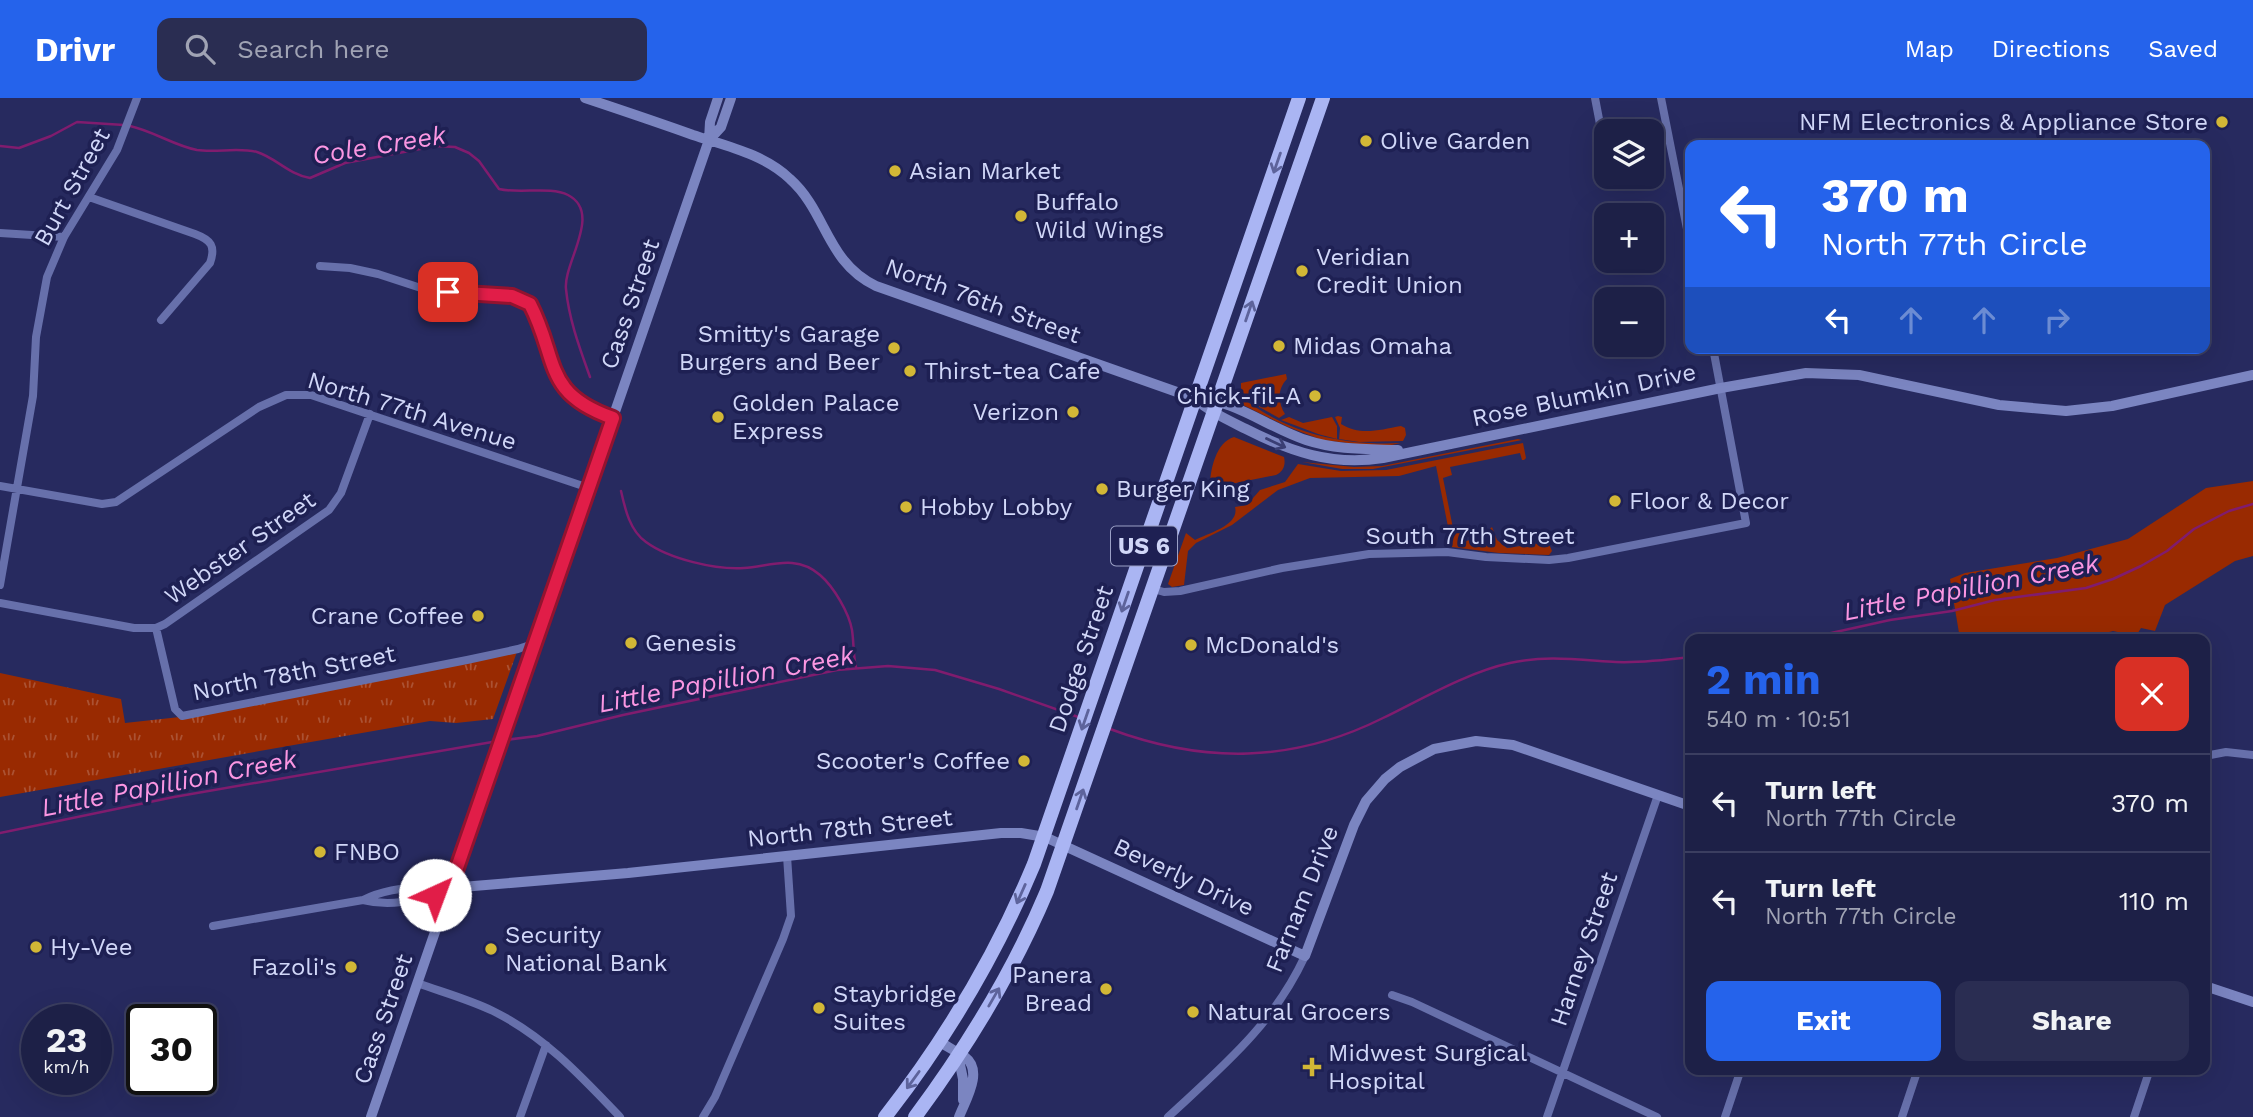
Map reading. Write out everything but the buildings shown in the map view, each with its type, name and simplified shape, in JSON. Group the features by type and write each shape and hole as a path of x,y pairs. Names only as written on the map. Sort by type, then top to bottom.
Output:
{"highway":[{"name":"Dodge Street","path":"940,1042 994,950 1045,837 1194,398 1300,98"},
{"name":"Dodge Street","path":"958,1055 1017,957 1064,846 1323,98"},
{"name":"US 6","path":"885,1117 940,1042"},
{"name":"US 6","path":"915,1117 958,1055"}],"main road":[{"name":"North 76th Street","path":"585,98 757,157 788,176 806,197 840,258 852,271 871,284 1217,407"},
{"name":"Cass Street","path":"371,1117 709,140 710,122 719,98"},
{"name":"Cass Street","path":"709,140 721,127 731,98"},
{"name":"Rose Blumkin Drive","path":"1217,407 1314,442 1356,449 1418,450 1806,373 1844,373 1886,379 1999,405 2066,411 2112,406 2253,375"},
{"name":"Farnam Drive","path":"1305,956 1354,825 1372,793 1400,767 1434,749 1465,742 1495,742 1528,750 1685,804"},
{"name":"North 78th Street","path":"450,888 554,881 1000,833 1045,837"},
{"name":"Beverly Drive","path":"1045,837 1305,956"},
{"path":"2210,988 2253,1002"},
{"path":"940,1042 958,1055 963,1085 961,1113"}],"street":[{"name":"Burt Street","path":"0,585 33,396 39,314 47,277 64,237 122,139 137,98"},
{"path":"1595,98 1599,119"},
{"path":"1661,98 1685,219"},
{"path":"89,197 195,234 210,243 214,253 210,263 161,320"},
{"path":"0,233 64,237"},
{"path":"320,266 369,272 427,290 523,299 530,304 551,363 567,392 585,406 613,418"},
{"path":"1714,354 1721,388"},
{"name":"South 77th Street","path":"1153,589 1164,592 1180,591 1282,568 1379,553 1447,552 1486,557 1549,560 1568,558 1746,523 1721,388"},
{"name":"North 77th Avenue","path":"0,486 102,504 117,502 259,407 286,395 311,395 589,488"},
{"name":"Webster Street","path":"156,628 174,619 329,510 341,493 370,414"},
{"path":"0,603 134,628 156,628"},
{"name":"North 78th Street","path":"156,628 175,709 181,716 467,660 536,643"},
{"path":"2210,755 2252,752"},
{"name":"Harney Street","path":"1547,1117 1658,795"},
{"path":"703,1117 713,1103 791,916 787,856"},
{"path":"213,926 363,900 385,892 430,887 450,888"},
{"name":"Farnam Drive","path":"1168,1117 1264,1024 1286,995 1305,956"},
{"path":"417,983 492,1011 546,1045 572,1067 620,1117"},
{"path":"1392,995 1657,1117"},
{"path":"520,1117 546,1045"},
{"path":"1725,1117 1739,1075"},
{"path":"1902,1117 1916,1075"},
{"path":"2134,1117 2148,1075"}],"green space":[{"path":"1286,374 1287,379 1281,387 1280,396 1285,414 1279,418 1252,403 1241,390 1241,383"},
{"path":"1245,400 1281,421 1319,435 1359,442 1401,443 1382,447 1322,440 1241,404"},
{"path":"1289,417 1303,423 1332,417 1337,426 1337,439 1281,420"},
{"path":"1335,417 1342,417 1341,424 1355,430 1370,431 1401,426 1405,428 1406,435 1403,441 1359,442 1339,439 1340,428"},
{"path":"1234,437 1284,457 1282,470 1276,475 1210,486 1218,450"},
{"path":"1522,440 1373,469 1342,469 1302,462 1354,467 1382,466"},
{"path":"1523,443 1526,458 1524,460 1520,453 1450,467 1452,475 1443,478 1454,533 1464,533 1466,541 1491,535 1492,527 1497,540 1507,548 1548,542 1552,551 1549,555 1499,553 1452,547 1436,466 1399,476 1310,478 1278,490 1232,525 1196,543 1188,551 1184,585 1172,587 1168,584 1186,533 1195,540 1222,528 1233,519 1235,507 1247,505 1260,490 1285,482 1298,464 1341,471 1386,470"},
{"path":"2253,481 2253,556 2235,561 2165,605 2155,631 2141,628 2137,634 2113,631 2102,634 1959,634 1950,579 1965,573 2057,558 2128,539 2206,488"},
{"path":"518,649 493,719 456,723 430,721 0,797 0,673 121,699 125,723 189,716"}],"waterway":[{"name":"Cole Creek","path":"0,146 19,148 51,136 77,122 124,125"},
{"name":"Cole Creek","path":"130,126 197,150 257,152 295,173 310,178 345,163 436,146 455,147 479,161 499,189 553,191 568,195 578,203 582,226 567,278 567,301 590,377"},
{"name":"Cole Creek","path":"621,491 626,512 636,532 646,542 667,554 693,562 733,568 793,563 820,575 835,593 848,616 856,667"},
{"name":"Little Papillion Creek","path":"1827,634 1890,620 1952,611 1995,600 2086,588 2141,566 2167,551 2194,529 2229,511 2253,504"},
{"name":"Little Papillion Creek","path":"1110,729 1145,740 1214,753 1248,754 1282,750 1316,744 1349,733 1462,679 1510,663 1549,659 1635,662 1685,658"},
{"name":"Little Papillion Creek","path":"505,740 537,736 837,670 888,666 935,670 1081,718"},
{"name":"Little Papillion Creek","path":"0,833 174,797 498,741"}],"place":[{"name":"NFM Electronics & Appliance Store","path":"2222,122"},
{"name":"Olive Garden","path":"1366,141"},
{"name":"Asian Market","path":"895,171"},
{"name":"Buffalo Wild Wings","path":"1021,216"},
{"name":"Veridian Credit Union","path":"1302,271"},
{"name":"Midas Omaha","path":"1279,346"},
{"name":"Smitty's Garage Burgers and Beer","path":"894,348"},
{"name":"Thirst-tea Cafe","path":"910,371"},
{"name":"Chick-fil-A","path":"1315,396"},
{"name":"Verizon","path":"1073,412"},
{"name":"Golden Palace Express","path":"718,417"},
{"name":"Burger King","path":"1102,489"},
{"name":"Floor & Decor","path":"1615,501"},
{"name":"Hobby Lobby","path":"906,507"},
{"name":"Crane Coffee","path":"478,616"},
{"name":"Genesis","path":"631,643"},
{"name":"McDonald's","path":"1191,645"},
{"name":"Scooter's Coffee","path":"1024,761"},
{"name":"FNBO","path":"320,852"},
{"name":"Hy-Vee","path":"36,947"},
{"name":"Security National Bank","path":"491,949"},
{"name":"Fazoli's","path":"351,967"},
{"name":"Panera Bread","path":"1106,989"},
{"name":"Staybridge Suites","path":"819,1008"},
{"name":"Natural Grocers","path":"1193,1012"},
{"name":"Midwest Surgical Hospital","path":"1312,1067"}],"route":[{"path":"435,895 450,888 613,418 593,411 567,392 551,363 530,304 512,296 448,292"}]}
